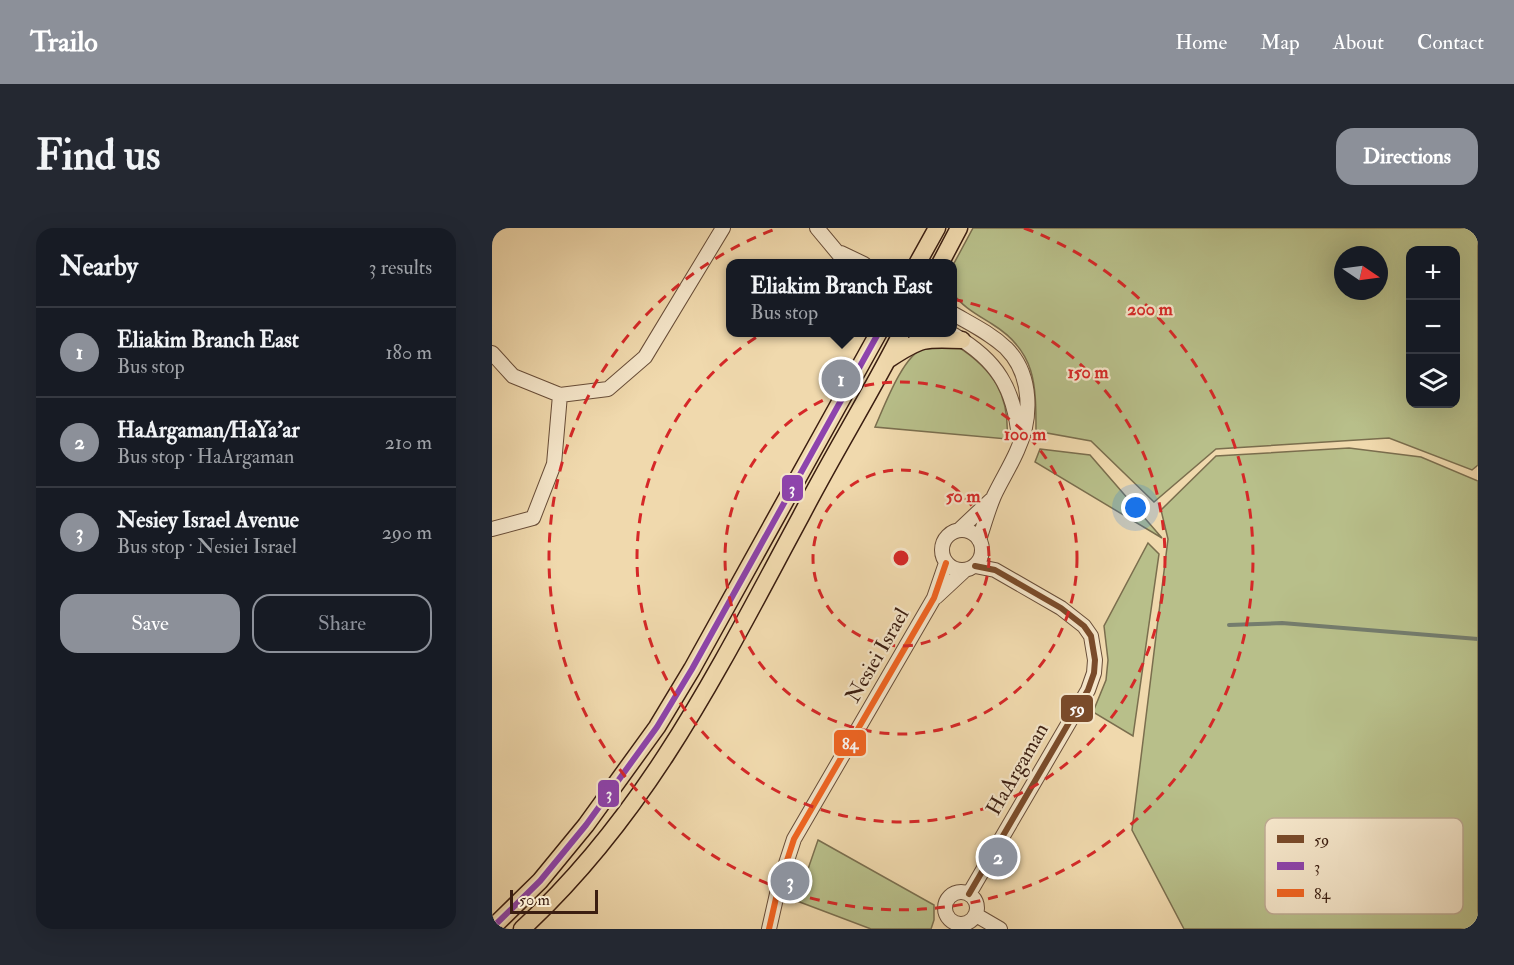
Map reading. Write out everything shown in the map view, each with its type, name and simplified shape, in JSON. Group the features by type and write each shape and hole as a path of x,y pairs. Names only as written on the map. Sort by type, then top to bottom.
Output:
{"main road":[{"path":"921,256 937,228"},
{"path":"943,259 959,228"},
{"path":"492,928 540,881 586,825 657,727 692,669 876,337"},
{"path":"522,929 550,903 604,844 646,787 728,654 842,440 900,337"},
{"path":"888,360 923,340 948,337"}],"street":[{"path":"492,353 513,376 560,395 608,389 645,357 723,228"},
{"path":"817,228 844,259"},
{"path":"839,252 854,259"},
{"path":"957,317 988,333 1007,350 1016,361 1027,388 1026,420 1020,443 993,499 979,561 970,568 951,568 943,557 943,543 952,533 970,532 981,545"},
{"path":"957,337 990,361 1001,376 1014,407 1020,443"},
{"path":"492,529 533,518 554,464 560,395"},
{"path":"959,531 993,499"},
{"name":"HaArgaman","path":"981,545 995,570"},
{"name":"Nesiei Israel","path":"769,929 779,885 794,839 934,598 946,563"},
{"name":"HaArgaman","path":"969,894 1088,690 1094,673 1095,660 1090,636 1076,618 995,570 970,568"},
{"name":"Nesiei Israel","path":"934,598 970,568"},
{"path":"959,892 969,894 975,901 976,915 969,922 953,926 946,911 947,901 959,892"},
{"path":"976,915 1000,929"}],"green space":[{"path":"973,228 1478,228 1478,465 1472,470 1389,438 1216,449 1154,502 1091,441 1036,431 1034,384 1025,357 1007,334 970,310 957,298 956,259"},
{"path":"932,346 957,346 980,364 997,385 1006,409 1007,439 875,427 895,383 916,353"},
{"path":"1349,448 1421,457 1478,481 1478,929 1184,929 1132,830 1168,539 1161,510 1216,456"},
{"path":"1040,449 1090,455 1162,538 1035,462"},
{"path":"1148,543 1159,554 1133,736 1093,712 1106,680 1108,660 1104,626"},
{"path":"818,840 934,905 934,920 931,929 871,929 797,901"}],"waterway":[{"path":"1229,625 1282,623 1478,639"}],"transit line":[{"name":"3","path":"492,928 540,881 586,825 657,727 692,669 876,337"},
{"name":"84","path":"769,929 779,885 794,839 934,598 946,563"},
{"name":"59","path":"969,894 1088,690 1094,673 1095,660 1091,636 1084,626 1061,608 995,570 975,566"}],"place":[{"name":"Eliakim Branch East","path":"841,379"},
{"name":"HaArgaman/HaYa'ar","path":"998,857"},
{"name":"Nesiey Israel Avenue","path":"790,881"}]}
